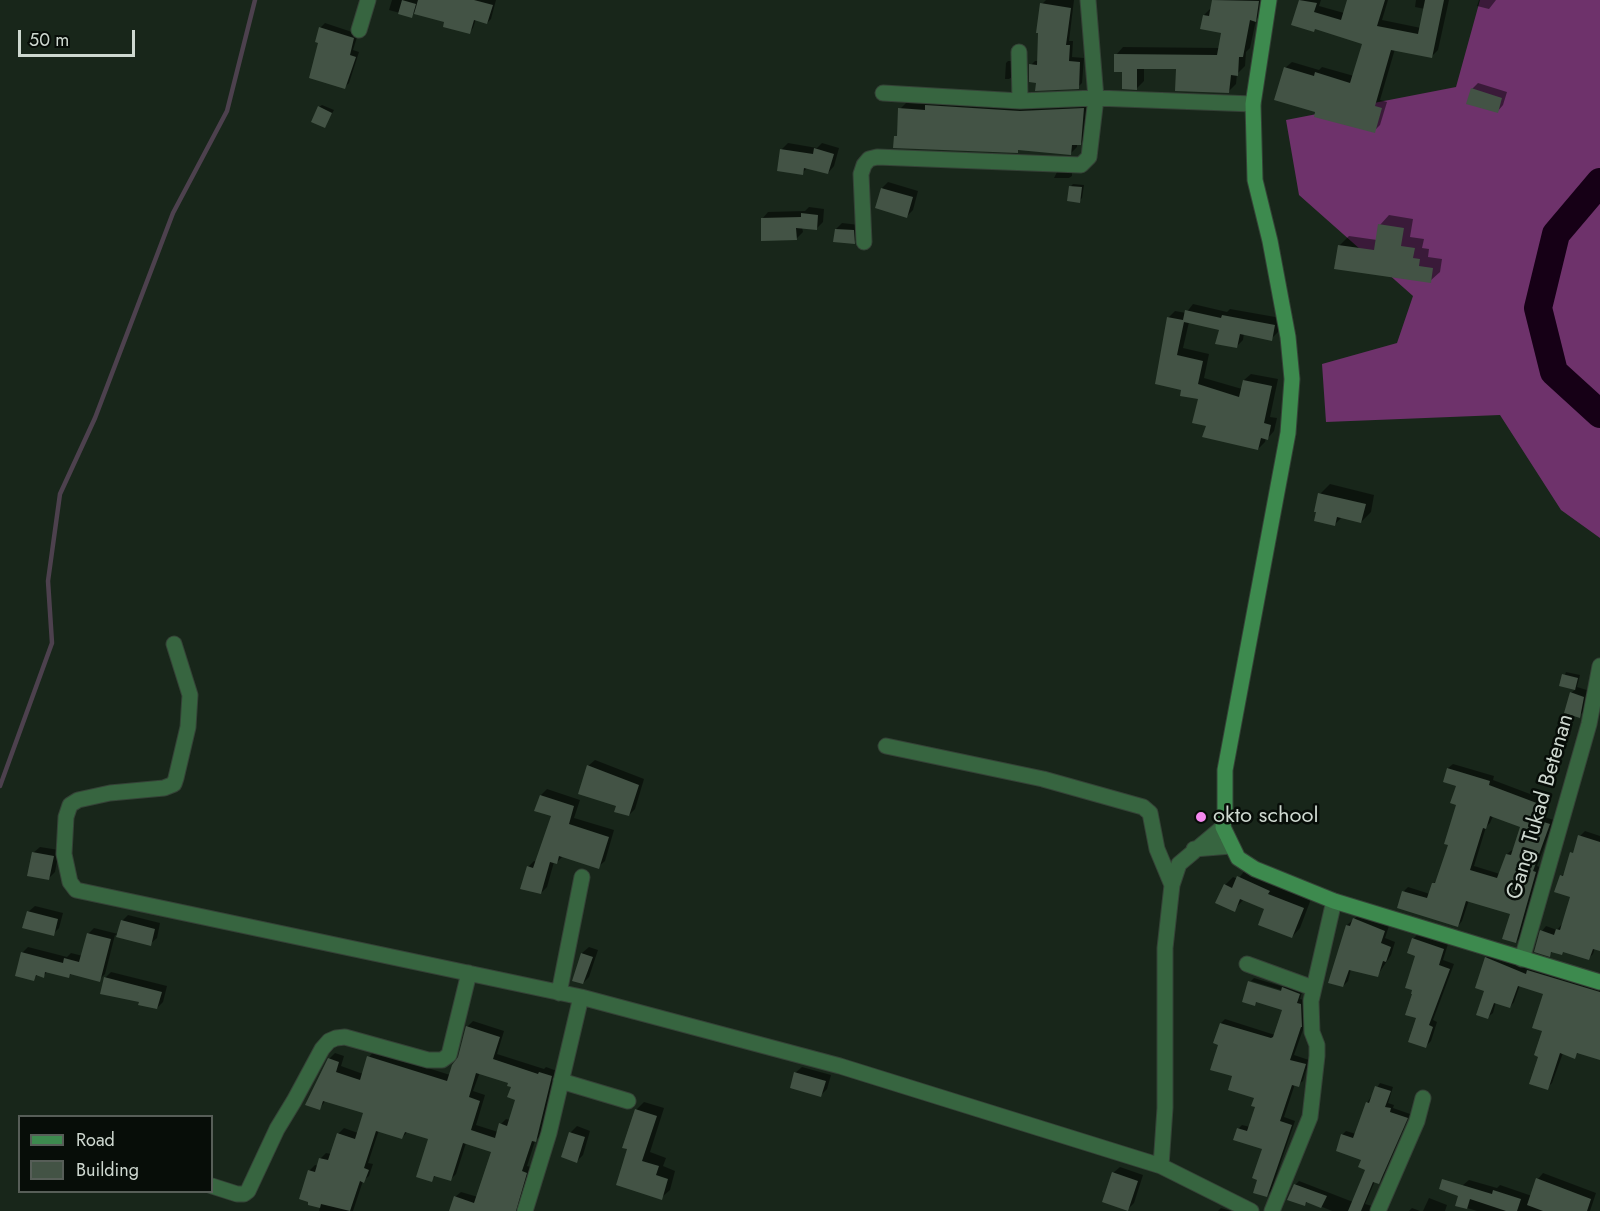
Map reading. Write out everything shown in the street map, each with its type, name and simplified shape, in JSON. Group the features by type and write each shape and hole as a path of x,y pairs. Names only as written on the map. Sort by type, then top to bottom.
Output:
{"main road":[{"path":"1269,0 1253,105 1255,180 1270,241 1288,337 1292,379 1288,433 1225,770 1223,827 1238,858 1255,869 1334,901 1600,982"}],"street":[{"path":"359,30 368,0"},
{"path":"864,243 861,174 869,159 877,157 1081,165 1089,157 1096,98 1088,0"},
{"path":"1019,52 1020,101"},
{"path":"883,93 1020,101 1096,98 1253,105"},
{"path":"174,644 190,695 188,727 174,784 164,788 110,793 78,800 70,805 66,818 64,854 70,882 76,890 581,997 840,1066 1161,1166 1246,1210"},
{"name":"Gang Tukad Betenan","path":"1522,959 1589,724 1600,666"},
{"path":"886,746 1043,779 1143,807 1150,813 1156,849 1172,885"},
{"path":"1161,1166 1165,1108 1165,948 1172,885 1179,864 1194,849 1223,827"},
{"path":"1194,849 1231,846"},
{"path":"559,993 582,877"},
{"path":"1272,1211 1310,1117 1317,1056 1317,1045 1312,1032 1311,1001 1334,901"},
{"path":"1248,964 1313,988"},
{"path":"213,1186 237,1194 244,1194 248,1191 277,1129 328,1041 345,1037 428,1060 442,1060 449,1055 469,973"},
{"path":"525,1211 549,1133 581,997"},
{"path":"561,1081 627,1101"},
{"path":"1378,1211 1413,1131 1423,1098"}],"shaded area":[{"path":"1480,0 1600,0 1600,538 1561,510 1500,415 1326,422 1322,364 1397,343 1413,296 1299,195 1286,120 1456,87"}],"building":[{"path":"402,0 416,4 412,18 398,14"},
{"path":"418,0 474,0 493,5 487,24 474,20 470,34 443,27 444,22 414,14"},
{"path":"1212,0 1259,1 1256,22 1250,20 1243,57 1239,57 1238,76 1231,75 1229,93 1175,91 1176,69 1137,69 1137,90 1122,89 1122,72 1114,72 1114,54 1217,55 1221,33 1200,29 1203,15 1209,16"},
{"path":"1299,0 1317,3 1314,12 1341,20 1347,0 1385,0 1377,26 1418,34 1425,0 1444,0 1432,58 1391,50 1375,106 1382,108 1375,133 1314,117 1315,112 1274,100 1284,67 1314,76 1315,72 1350,83 1362,44 1315,29 1314,32 1291,25"},
{"path":"1040,3 1071,8 1066,45 1070,45 1069,61 1080,62 1079,89 1035,91 1036,83 1029,82 1029,64 1037,65 1038,33 1036,33"},
{"path":"319,27 354,38 350,55 356,57 345,89 309,78 318,43 315,42"},
{"path":"1471,88 1502,98 1498,113 1466,104"},
{"path":"925,105 1020,111 1084,108 1081,145 1072,145 1071,155 1018,150 1018,153 893,148 894,136 897,136 898,108 925,110"},
{"path":"318,106 332,113 325,128 311,122"},
{"path":"814,148 834,154 828,174 804,168 803,175 777,171 780,149 813,154"},
{"path":"1069,186 1082,187 1080,203 1067,201"},
{"path":"881,188 913,197 907,218 875,208"},
{"path":"801,213 818,215 817,230 796,228 797,240 761,241 761,218 801,217"},
{"path":"1378,224 1404,228 1401,246 1415,248 1413,258 1420,259 1419,266 1433,268 1431,283 1334,269 1338,245 1374,250"},
{"path":"835,229 854,230 855,244 833,242"},
{"path":"1185,310 1221,318 1222,315 1275,325 1272,341 1240,334 1237,348 1215,344 1219,330 1184,322 1177,355 1203,361 1198,384 1239,397 1243,380 1272,386 1264,423 1271,425 1268,440 1261,438 1258,450 1202,437 1206,426 1192,423 1198,399 1180,396 1181,390 1155,384 1167,317 1183,320"},
{"path":"1318,493 1366,504 1361,523 1337,517 1335,526 1314,521"},
{"path":"1562,674 1578,678 1575,690 1559,686"},
{"path":"1570,692 1584,697 1580,718 1564,713"},
{"path":"587,765 639,785 629,816 614,812 616,806 578,794"},
{"path":"1447,768 1490,781 1489,785 1542,805 1537,820 1550,824 1533,871 1536,872 1516,943 1502,939 1510,914 1466,901 1458,927 1397,908 1402,891 1427,898 1432,883 1435,883 1448,845 1444,844 1456,805 1450,803 1456,786 1443,782","holes":["1490,816 1520,827 1511,855 1506,854 1497,878 1470,870 1483,828 1486,829"]},
{"path":"540,795 574,806 569,824 609,837 599,869 559,856 557,864 550,862 541,894 520,889 527,866 533,868 551,816 534,811"},
{"path":"1578,835 1600,842 1600,951 1593,949 1589,960 1563,952 1562,955 1551,952 1550,957 1534,952 1540,930 1554,935 1556,929 1560,930 1570,897 1554,892 1560,875 1563,876 1570,852 1573,853"},
{"path":"32,852 54,856 49,880 27,876"},
{"path":"1237,876 1270,891 1268,894 1304,908 1292,938 1258,925 1264,909 1240,899 1235,912 1215,903 1224,884 1232,888"},
{"path":"27,911 58,919 54,936 22,928"},
{"path":"1353,918 1385,931 1381,943 1391,947 1378,977 1349,970 1343,987 1328,983 1346,925 1350,926"},
{"path":"121,920 155,929 151,946 116,937"},
{"path":"87,933 111,939 100,982 70,974 69,978 45,972 44,978 36,975 34,981 15,976 21,952 63,963 64,958 79,962"},
{"path":"1412,938 1444,949 1439,965 1450,969 1429,1025 1433,1027 1426,1048 1408,1042 1416,1018 1405,1015 1412,994 1412,990 1405,988 1415,956 1407,953"},
{"path":"581,953 593,957 583,984 572,981"},
{"path":"1485,957 1526,974 1527,970 1600,992 1600,1060 1577,1053 1575,1059 1560,1053 1548,1090 1529,1084 1538,1057 1534,1055 1542,1031 1532,1028 1543,994 1518,986 1510,1008 1494,1003 1488,1019 1476,1015 1484,991 1475,988"},
{"path":"104,977 162,992 157,1009 138,1005 139,1002 100,994"},
{"path":"1248,981 1281,991 1282,987 1300,994 1297,1003 1301,1004 1302,1027 1290,1060 1306,1064 1299,1087 1292,1085 1280,1121 1292,1125 1267,1197 1253,1193 1257,1180 1252,1178 1262,1149 1233,1140 1237,1128 1247,1131 1255,1107 1251,1106 1254,1098 1228,1090 1232,1076 1210,1070 1218,1045 1213,1043 1220,1023 1273,1037 1282,1010 1256,1002 1255,1006 1242,1002"},
{"path":"466,1026 500,1037 493,1059 538,1074 539,1072 552,1076 536,1142 532,1141 522,1171 527,1173 516,1211 449,1211 454,1196 474,1203 491,1152 463,1143 451,1181 434,1176 432,1182 416,1177 428,1139 405,1132 402,1139 376,1131 364,1168 369,1170 364,1183 360,1181 350,1211 321,1204 320,1208 308,1205 308,1202 299,1199 308,1170 315,1172 319,1158 328,1160 337,1133 355,1139 363,1113 323,1101 320,1110 305,1105 328,1058 339,1062 336,1072 360,1080 367,1056 447,1081 452,1065 458,1057","holes":["476,1073 508,1083 507,1086 511,1087 507,1097 515,1100 507,1126 499,1123 495,1138 471,1130 480,1101 469,1097"]},
{"path":"794,1072 826,1081 821,1097 790,1088"},
{"path":"1375,1086 1391,1091 1385,1107 1391,1108 1390,1112 1408,1118 1379,1184 1373,1182 1361,1211 1348,1211 1365,1170 1358,1167 1361,1160 1336,1151 1341,1134 1353,1138 1366,1102 1369,1103"},
{"path":"635,1109 657,1116 642,1161 659,1166 656,1175 668,1179 662,1200 616,1185 627,1149 622,1148"},
{"path":"569,1132 585,1137 577,1163 561,1157"},
{"path":"1112,1172 1138,1181 1128,1211 1102,1202"},
{"path":"1536,1178 1591,1199 1587,1211 1543,1211 1527,1205"},
{"path":"1442,1179 1492,1194 1493,1190 1521,1199 1517,1211 1506,1211 1470,1199 1467,1209 1455,1206 1458,1196 1439,1189"},
{"path":"1294,1184 1327,1196 1321,1208 1306,1202 1305,1206 1287,1200"}],"waterway":[{"path":"0,786 52,643 48,581 60,494 95,418 173,213 227,111 255,0"},
{"path":"1600,182 1556,234 1538,308 1554,372 1600,414"}],"place":[{"name":"okto school","path":"1201,817"}]}
